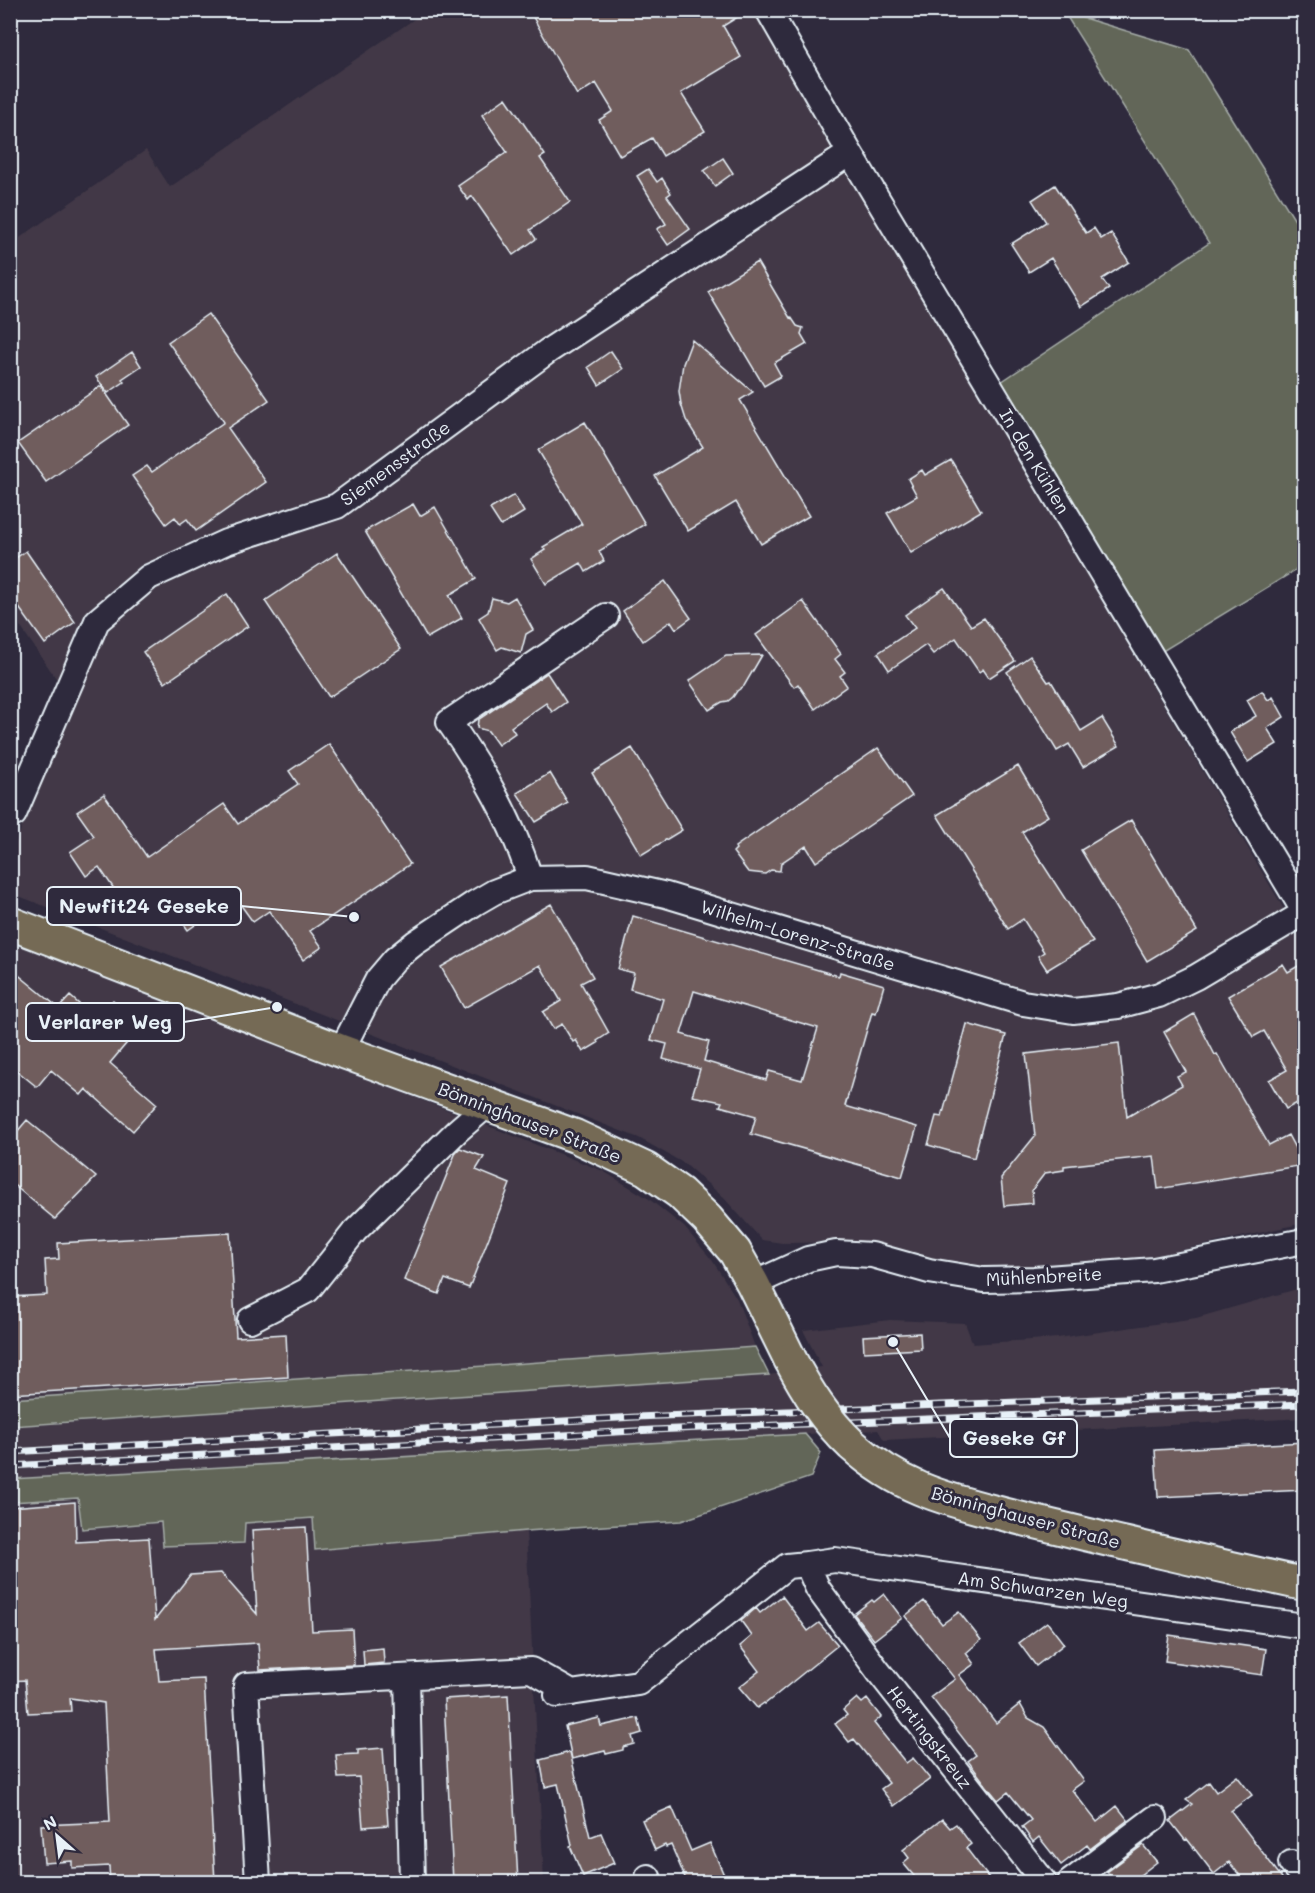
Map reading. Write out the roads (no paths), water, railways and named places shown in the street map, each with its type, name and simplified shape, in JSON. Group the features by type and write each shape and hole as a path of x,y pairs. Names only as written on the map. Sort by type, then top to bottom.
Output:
{"main road":[{"name":"Bönninghauser Straße","path":"10,923 341,1051 575,1136 646,1169 680,1193 707,1219 735,1252 813,1401 833,1426 867,1458 889,1474 915,1488 944,1499 1036,1523 1305,1584"}],"street":[{"name":"In den Kühlen","path":"768,10 850,153 1305,912"},
{"name":"Siemensstraße","path":"12,816 97,621 149,577 226,542 337,506 548,351 850,153"},
{"path":"530,878 524,858 496,798 474,759 449,722 606,616"},
{"name":"Wilhelm-Lorenz-Straße","path":"341,1051 378,979 395,959 475,903 494,892 530,878 587,877 666,895 1023,1003 1073,1011 1118,1006 1159,995 1197,977 1305,912"},
{"path":"250,1320 308,1290 355,1231 457,1131 488,1104"},
{"name":"Mühlenbreite","path":"753,1284 808,1259 836,1253 872,1255 929,1271 984,1280 1014,1280 1154,1269 1305,1241"},
{"name":"Am Schwarzen Weg","path":"547,1697 638,1683 787,1566 836,1560 1305,1626"},
{"name":"Hertingskreuz","path":"807,1564 818,1589 878,1671 1044,1882"},
{"path":"258,1882 246,1685 531,1670 572,1693"},
{"path":"407,1677 412,1882"},
{"path":"1070,1882 1155,1818"}],"railway":[{"path":"10,1452 636,1417 1304,1391"},
{"path":"10,1466 652,1430 1304,1404"}],"place":[{"name":"Newfit24 Geseke","path":"354,917"},
{"name":"Verlarer Weg","path":"277,1007"},
{"name":"Geseke Gf","path":"893,1342"}]}
